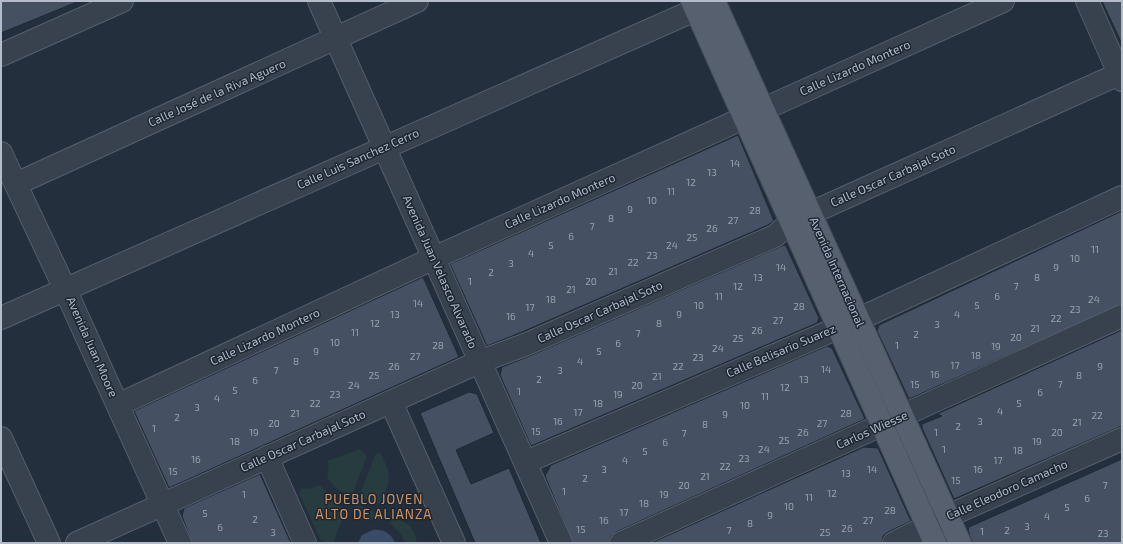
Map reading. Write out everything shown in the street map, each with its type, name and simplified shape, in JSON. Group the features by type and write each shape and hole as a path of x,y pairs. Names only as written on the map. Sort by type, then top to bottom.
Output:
{"main road":[{"name":"Avenida Internacional","path":"706,3 753,113 791,222 932,535"},
{"name":"Avenida Internacional","path":"753,113 810,213 960,543"}],"street":[{"path":"1,55 122,1"},
{"name":"Avenida Juan Velasco Alvarado","path":"319,1 561,543"},
{"name":"Calle José de la Riva Aguero","path":"16,184 417,1"},
{"name":"Calle Lizardo Montero","path":"118,406 434,258 1003,1"},
{"path":"1087,1 1121,77"},
{"name":"Calle Luis Sanchez Cerro","path":"1,318 385,148 706,3"},
{"name":"Calle Oscar Carbajal Soto","path":"77,543 480,362 527,344 775,236 791,222 810,213 1121,77"},
{"name":"Avenida Juan Moore","path":"1,153 65,289 180,543"},
{"name":"Calle Belisario Suarez","path":"526,462 859,319 1122,197"},
{"name":"Carlos Wiesse","path":"621,543 1122,316"},
{"path":"391,402 454,543"},
{"path":"1,438 49,543"},
{"name":"Calle Eleodoro Camacho","path":"894,543 932,535 948,516 1122,439"},
{"path":"267,457 306,543"}],"green space":[{"path":"360,449 367,456 352,495 339,491 327,478 329,467 327,461"},
{"path":"376,453 381,454 389,474 388,484 380,504 359,497"},
{"path":"320,485 345,512 333,543 321,541 299,493 302,488 309,489"},
{"path":"356,505 384,515 383,521 375,519 366,521 355,508"},
{"path":"393,518 410,526 417,543 405,543 401,534 390,523"}],"water":[{"path":"373,530 386,532 395,543 358,543 362,535"}],"building":[{"path":"1,1 76,1 77,2 1,33"},
{"path":"1102,1 1122,1 1122,44"},
{"path":"738,135 774,221 768,225 487,346 450,264"},
{"path":"1122,211 1122,304 909,399 877,331 879,325"},
{"path":"784,245 786,246 819,318 817,323 531,446 500,375 502,367"},
{"path":"423,277 459,357 169,488 134,411"},
{"path":"1122,330 1122,426 954,499 922,428 922,424 942,416 937,414"},
{"path":"827,346 832,348 865,419 616,532 611,536 609,543 573,543 545,476 551,465"},
{"path":"469,392 477,394 494,433 456,450 471,484 509,468 541,543 475,543 420,413"},
{"path":"864,447 878,448 911,521 888,532 883,536 882,543 651,543"},
{"path":"1122,459 1122,543 972,543 968,530 969,527"},
{"path":"260,474 291,543 192,543 182,516 184,508"}],"district":[{"name":"PUEBLO JOVEN ALTO DE ALIANZA","path":"374,506"}]}
